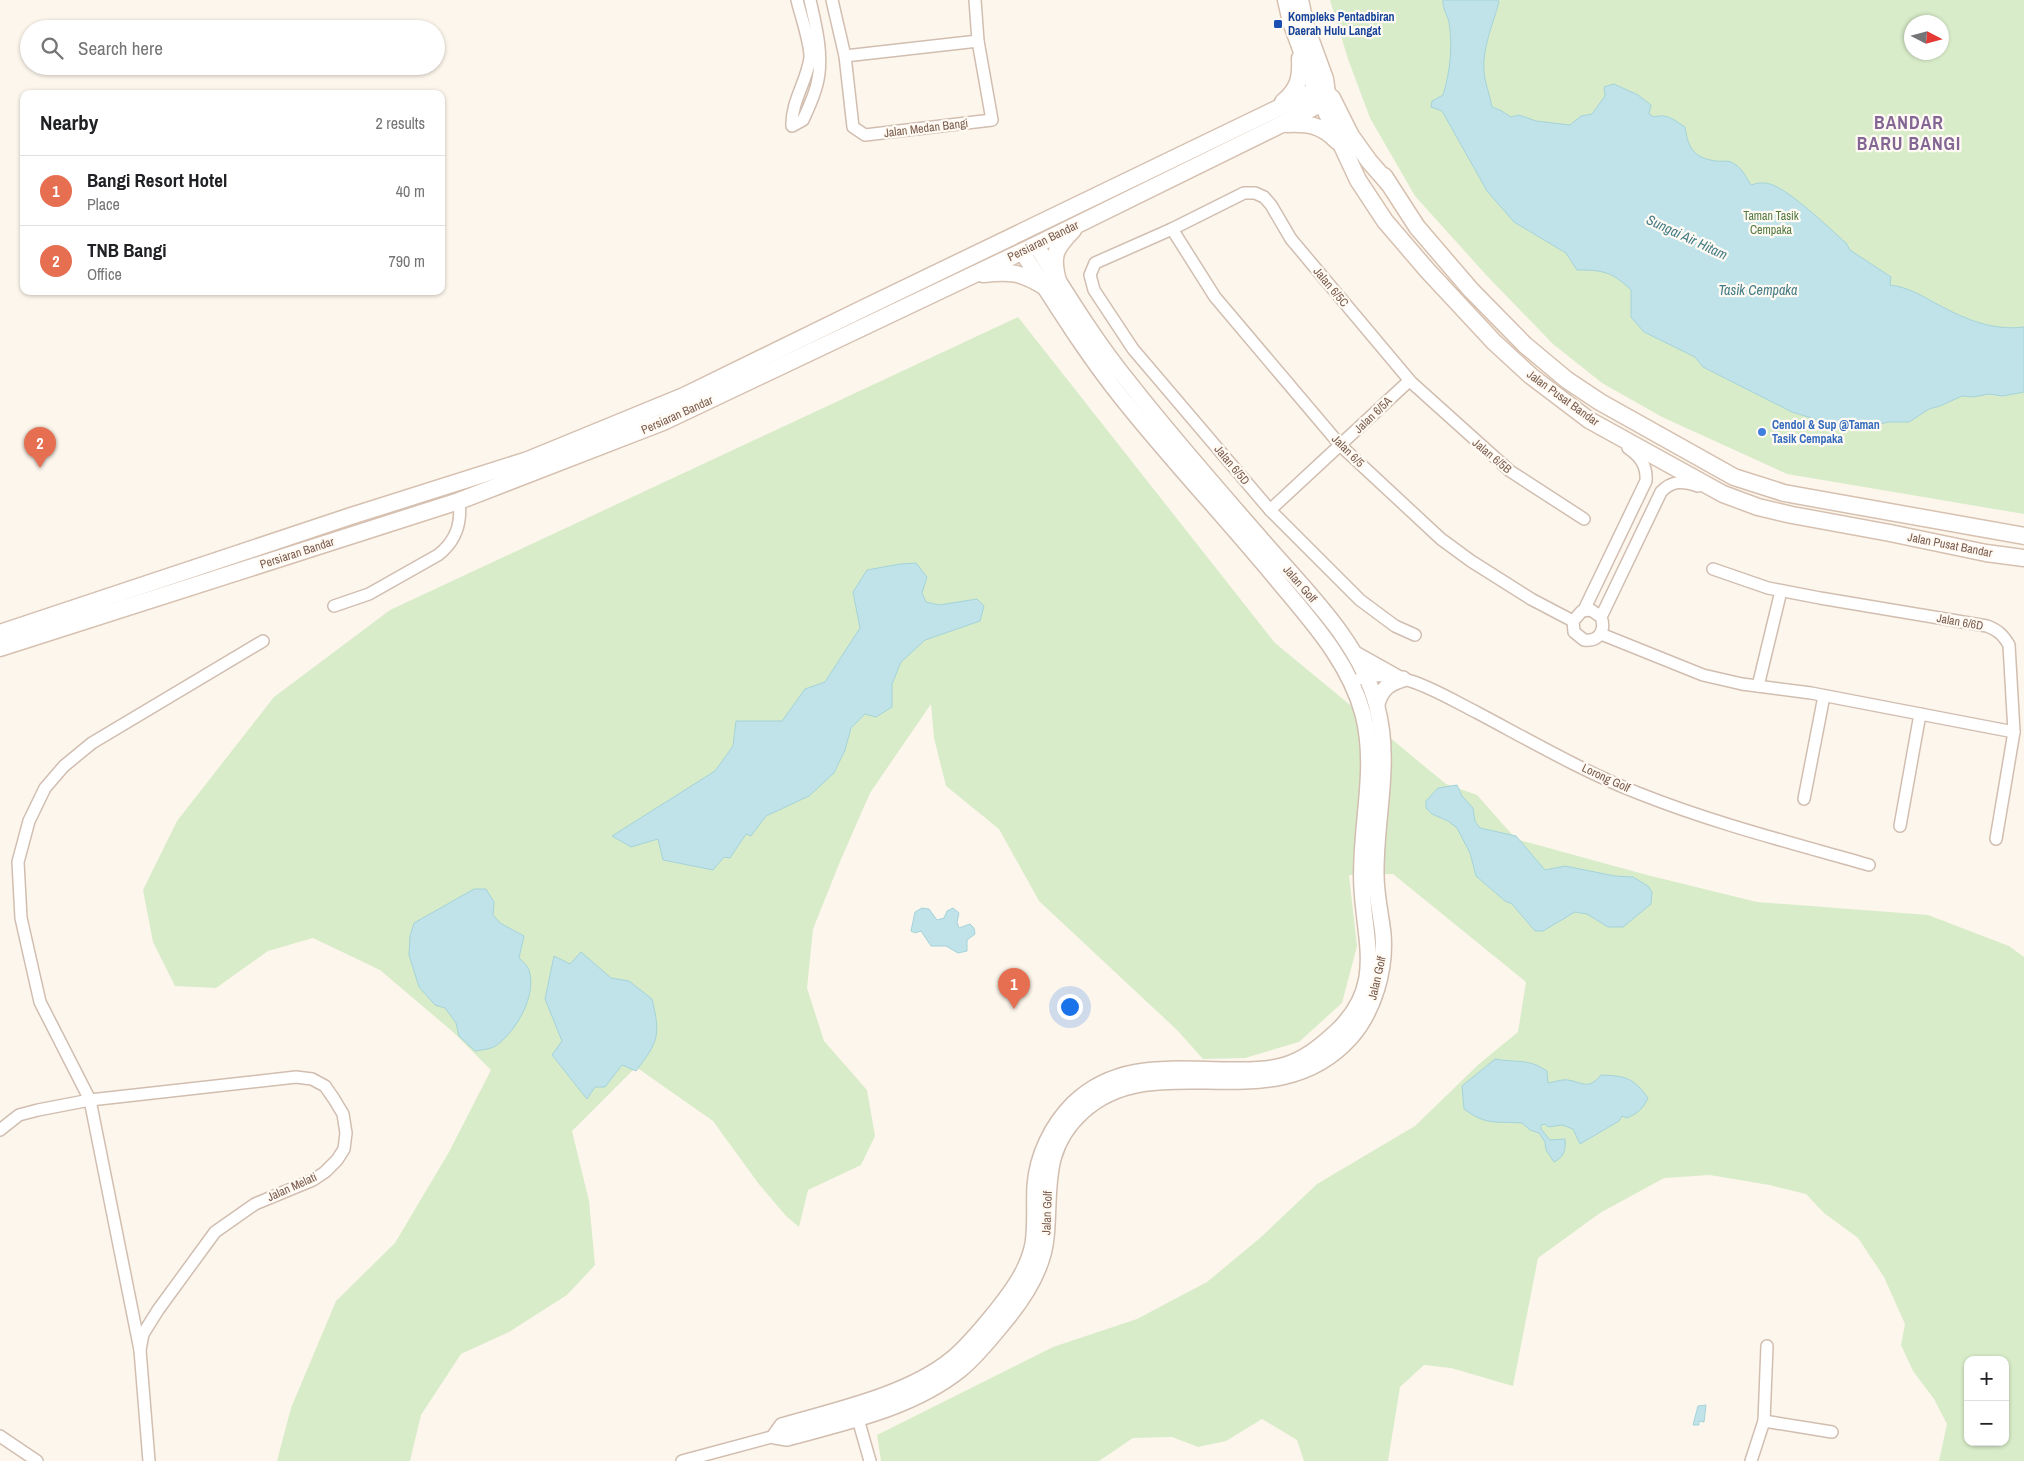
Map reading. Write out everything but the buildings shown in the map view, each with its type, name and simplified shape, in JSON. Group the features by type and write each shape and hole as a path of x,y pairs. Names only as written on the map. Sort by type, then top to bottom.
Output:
{"main road":[{"name":"Jalan Pusat Bandar","path":"1286,0 1298,42 1322,95 1339,142 1358,180 1385,222 1494,342 1531,376 1589,420 1723,494 1758,507 1792,516 1890,533 1986,553 2024,558"},
{"path":"1300,0 1306,27 1325,79 1322,95 1336,104 1351,136 1389,184"},
{"name":"Jalan Pusat Bandar","path":"1307,0 1336,82 1389,184 1417,227 1472,290 1525,345 1567,380 1600,402 1734,477 1784,492 2024,536"},
{"path":"1268,114 1291,96 1300,80 1298,42"},
{"name":"Persiaran Bandar","path":"0,633 351,516 528,460 684,396 1268,114 1322,95"},
{"name":"Persiaran Bandar","path":"0,648 459,502 664,422 973,275 1028,246 1082,222 1282,124 1322,95"},
{"path":"1282,124 1315,125 1331,134 1339,142"},
{"path":"929,277 964,269 1012,246 1028,246 1034,235 1089,208 1122,184"},
{"path":"973,275 1001,272 1021,274 1052,284 1056,251 1060,244 1082,222"}],"street":[{"path":"797,0 810,56 804,83 791,114 792,126 803,120 818,82 818,41 810,0"},
{"name":"Jalan Medan Bangi","path":"832,0 844,56 853,127 865,135 992,120 978,41 975,0"},
{"path":"844,56 978,41"},
{"name":"Jalan 6/5C","path":"1172,229 1244,193 1255,192 1264,197 1271,205 1291,239 1409,380"},
{"name":"Jalan 6/5D","path":"1172,229 1095,263 1090,275 1094,290 1133,349 1270,510 1360,600 1395,626 1415,634"},
{"name":"Jalan 6/5","path":"1172,229 1215,297 1341,446 1448,545 1531,599 1573,621"},
{"name":"Jalan Golf","path":"937,1378 958,1371 980,1351 1011,1314 1034,1278 1044,1253 1047,1236 1048,1190 1051,1167 1062,1139 1083,1111 1111,1093 1148,1082 1255,1081 1276,1079 1306,1071 1330,1056 1351,1037 1362,1022 1376,990 1383,956 1384,937 1376,876 1383,787 1384,745 1377,704 1368,676 1355,654 1324,612 1079,341 1052,284 1028,246"},
{"name":"Jalan 6/5A","path":"1270,510 1341,446 1409,380"},
{"name":"Jalan 6/5B","path":"1409,380 1461,429 1510,471 1584,519"},
{"name":"Jalan Golf","path":"682,1461 775,1436 787,1438 856,1412 911,1399 937,1378 1014,1288 1022,1274 1034,1241 1036,1180 1040,1158 1054,1128 1076,1101 1093,1089 1117,1077 1143,1070 1262,1070 1294,1062 1322,1044 1343,1026 1354,1010 1368,975 1370,952 1363,902 1361,870 1368,781 1367,739 1365,720 1352,682 1322,634 1126,392"},
{"path":"1584,610 1646,481 1647,472 1640,458 1589,420"},
{"path":"1601,617 1661,492 1667,486 1684,481 1723,494"},
{"path":"334,606 369,594 446,549 452,542 460,524 459,502"},
{"name":"Jalan 6/6D","path":"1712,569 1781,591 1987,626 1996,629 2004,636 2009,645 2014,732 1996,840"},
{"path":"1758,686 1781,591"},
{"path":"1584,610 1590,610 1601,617 1604,624 1601,634 1590,641 1580,639 1574,632 1573,621 1577,614 1584,610"},
{"path":"1601,634 1703,674 1758,686 1824,696 2014,732"},
{"path":"140,1350 90,1100 40,1002 23,927 18,862 29,821 45,788 64,766 92,743 263,640"},
{"path":"1355,654 1401,678"},
{"name":"Lorong Golf","path":"1352,682 1368,676 1401,678 1450,698 1605,779 1644,796 1729,825 1869,865"},
{"path":"1377,704 1379,696 1389,684 1401,678"},
{"path":"1804,799 1824,696"},
{"path":"1900,826 1920,714"},
{"name":"Jalan Melati","path":"0,1130 20,1115 90,1100 296,1077 312,1079 326,1086 343,1114 346,1133 344,1149 337,1160 325,1172 313,1180 255,1204 215,1232 158,1310 143,1334 140,1350 150,1461"},
{"path":"1751,1461 1764,1421 1767,1346"},
{"path":"856,1412 870,1461"},
{"path":"1764,1421 1832,1432"},
{"path":"0,1436 37,1461"}],"green space":[{"name":"Taman Tasik Cempaka","path":"1330,0 2024,0 2024,514 1787,474 1662,417 1602,383 1553,344 1488,277 1415,196 1370,118 1348,59"},
{"path":"1018,317 1275,643 1446,784 1477,795 1516,839 1647,875 1757,902 1928,915 2009,946 2024,957 2024,1461 1939,1461 1947,1424 1934,1399 1913,1371 1901,1345 1905,1324 1884,1277 1858,1238 1824,1213 1806,1194 1769,1185 1710,1175 1664,1178 1600,1213 1538,1258 1513,1386 1451,1368 1424,1365 1400,1387 1388,1461 1304,1461 1297,1440 1262,1419 1226,1441 1198,1447 1172,1437 1133,1438 1099,1461 881,1461 877,1435 1053,1347 1137,1319 1207,1282 1260,1238 1317,1184 1415,1126 1479,1064 1518,1032 1526,982 1393,874 1349,875 1357,946 1342,1003 1299,1042 1245,1058 1203,1059 1177,1030 1039,901 999,829 946,786 934,738 931,704 870,793 813,929 807,988 824,1041 867,1090 875,1136 861,1165 808,1190 799,1227 786,1216 758,1183 713,1121 636,1067 572,1131 589,1201 595,1265 567,1295 509,1332 461,1354 421,1415 410,1461 277,1461 291,1408 336,1301 395,1243 449,1152 491,1070 453,1032 380,970 313,938 268,951 216,988 175,986 153,942 143,890 177,821 274,697 390,610"}],"water":[{"name":"Tasik Cempaka","path":"1443,0 1498,0 1499,2 1486,45 1484,63 1492,107 1511,117 1519,115 1536,121 1570,125 1581,116 1592,114 1605,96 1604,87 1614,84 1638,95 1651,105 1649,114 1654,117 1667,117 1685,127 1690,146 1697,154 1708,159 1729,161 1735,164 1743,172 1751,185 1767,183 1788,194 1846,243 1850,250 1891,277 1890,285 1909,290 1979,323 2012,328 2024,327 2024,392 2003,396 1989,394 1973,397 1962,396 1929,409 1909,422 1889,422 1850,430 1792,412 1703,367 1695,357 1644,332 1631,317 1631,290 1607,273 1577,270 1566,253 1514,222 1487,191 1442,111 1431,107 1432,101 1443,95 1450,59 1449,22 1443,6"},
{"path":"916,563 927,577 922,593 926,602 939,605 977,599 984,606 980,621 925,640 901,662 892,684 892,707 876,717 865,714 851,728 845,750 834,773 809,796 766,816 751,836 746,834 730,858 724,857 713,870 663,860 658,839 631,847 612,836 715,771 733,746 736,721 782,721 805,689 825,682 860,628 853,592 867,570"},
{"path":"1457,785 1462,796 1473,808 1475,821 1480,828 1516,836 1545,870 1565,866 1615,876 1633,877 1648,886 1652,892 1651,904 1623,927 1608,927 1587,914 1575,912 1543,931 1535,931 1512,904 1505,901 1476,876 1470,853 1457,828 1448,821 1432,814 1426,808 1426,801 1438,788"},
{"path":"474,889 486,889 494,902 493,915 500,923 524,936 519,958 528,968 531,980 528,1001 512,1030 495,1046 475,1051 459,1036 456,1023 445,1008 435,1005 419,987 409,955 410,936 414,923"},
{"path":"922,908 929,909 937,920 944,918 947,911 953,908 959,913 957,922 959,928 970,924 974,928 975,934 967,940 967,951 958,953 946,946 931,946 921,931 915,933 911,931 915,912"},
{"path":"581,952 611,978 629,981 652,999 657,1030 656,1038 649,1053 636,1071 622,1065 605,1087 595,1087 587,1099 552,1055 562,1041 545,999 554,956 570,964"},
{"path":"1495,1059 1534,1064 1547,1071 1548,1083 1566,1080 1589,1084 1597,1080 1601,1075 1622,1077 1638,1086 1648,1098 1637,1112 1627,1118 1622,1116 1619,1121 1580,1144 1573,1129 1562,1125 1548,1127 1545,1124 1541,1125 1541,1129 1550,1140 1565,1139 1564,1153 1554,1162 1546,1150 1545,1142 1539,1133 1530,1130 1522,1123 1485,1120 1464,1109 1462,1086"},
{"path":"1706,1405 1704,1422 1699,1421 1699,1425 1693,1425 1698,1406"}],"place":[{"name":"Kompleks Pentadbiran Daerah Hulu Langat","path":"1278,24"},
{"name":"Cendol & Sup @Taman Tasik Cempaka","path":"1762,432"},
{"name":"TNB Bangi","path":"40,468"},
{"name":"Bangi Resort Hotel","path":"1014,1009"}],"district":[{"name":"BANDAR BARU BANGI","path":"1909,133"}],"water label":[{"name":"Sungai Air Hitam","path":"1687,237"}]}
